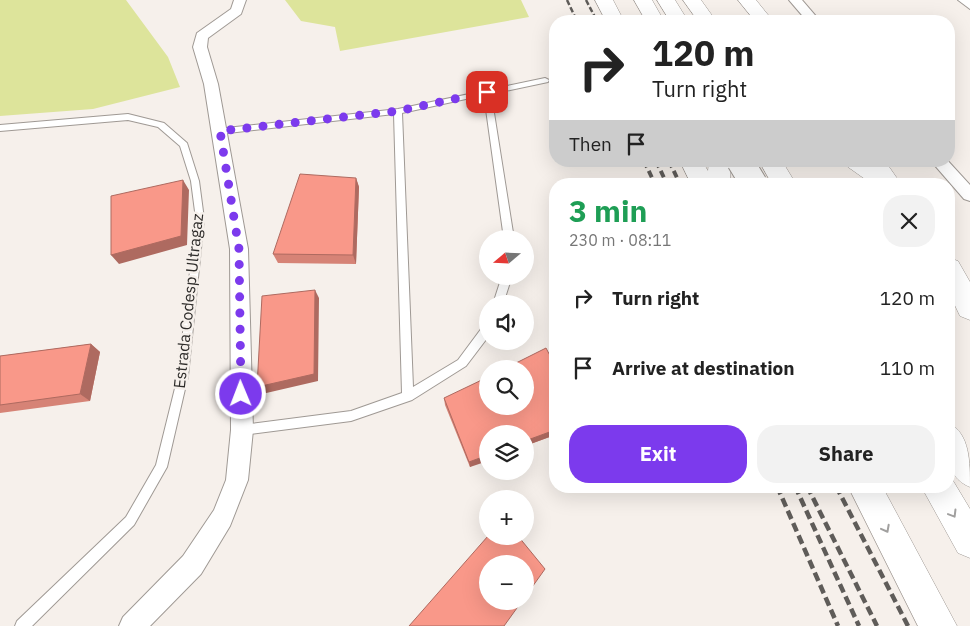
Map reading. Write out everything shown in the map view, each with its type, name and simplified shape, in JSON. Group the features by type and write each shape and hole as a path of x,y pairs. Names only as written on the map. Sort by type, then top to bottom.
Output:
{"main road":[{"path":"604,0 612,15"},
{"path":"642,0 651,15"},
{"path":"666,0 676,15"},
{"path":"692,0 703,15"},
{"path":"747,0 759,15"},
{"path":"744,167 750,178"},
{"path":"737,178 744,167"},
{"path":"774,167 780,178"},
{"path":"865,167 880,178"},
{"path":"877,167 885,178"},
{"path":"955,279 970,308"},
{"path":"955,447 970,471"},
{"path":"868,493 938,626"},
{"path":"941,493 970,541"}],"street":[{"path":"132,626 192,565 222,518 238,480 242,430 239,249 220,131 209,75 200,47 202,36 237,11 240,0"},
{"path":"795,0 809,15"},
{"path":"964,0 970,5"},
{"path":"944,167 954,178"},
{"path":"955,179 970,195"}],"lane":[{"path":"220,131 398,111 545,80"},
{"path":"487,92 508,230"},
{"path":"398,111 408,396"},
{"name":"Estrada Codesp Ultragaz","path":"0,128 128,118 161,125 184,145 195,181 200,220 183,376 161,467 130,521 22,626"},
{"path":"242,430 350,416 408,396 462,364 479,340"}],"green space":[{"path":"0,0 126,0 168,57 180,87 93,109 0,116"},
{"path":"285,0 521,0 529,17 340,51 335,27 301,21"}],"building":[{"path":"300,174 356,178 353,255 273,254"},
{"path":"183,180 181,236 111,255 111,196"},
{"path":"315,290 314,374 257,387 262,296"},
{"path":"91,344 80,394 0,405 0,356"},
{"path":"546,348 549,354 549,432 534,438 534,425 479,425 479,458 469,462 444,398 479,381 479,415 534,415 534,360 522,360"},
{"path":"480,545 525,545 534,555 479,555 479,610 516,610 504,626 409,626"},
{"path":"534,556 545,569 534,584"}],"railway":[{"path":"567,0 574,15"},
{"path":"586,0 594,15"},
{"path":"647,167 652,178"},
{"path":"659,167 664,178"},
{"path":"672,167 677,178"},
{"path":"780,493 838,626"},
{"path":"798,493 859,626"},
{"path":"810,493 877,626"},
{"path":"840,493 908,626"}],"route":[{"path":"241,394 239,249 220,131 322,118 398,111 487,92"}]}
